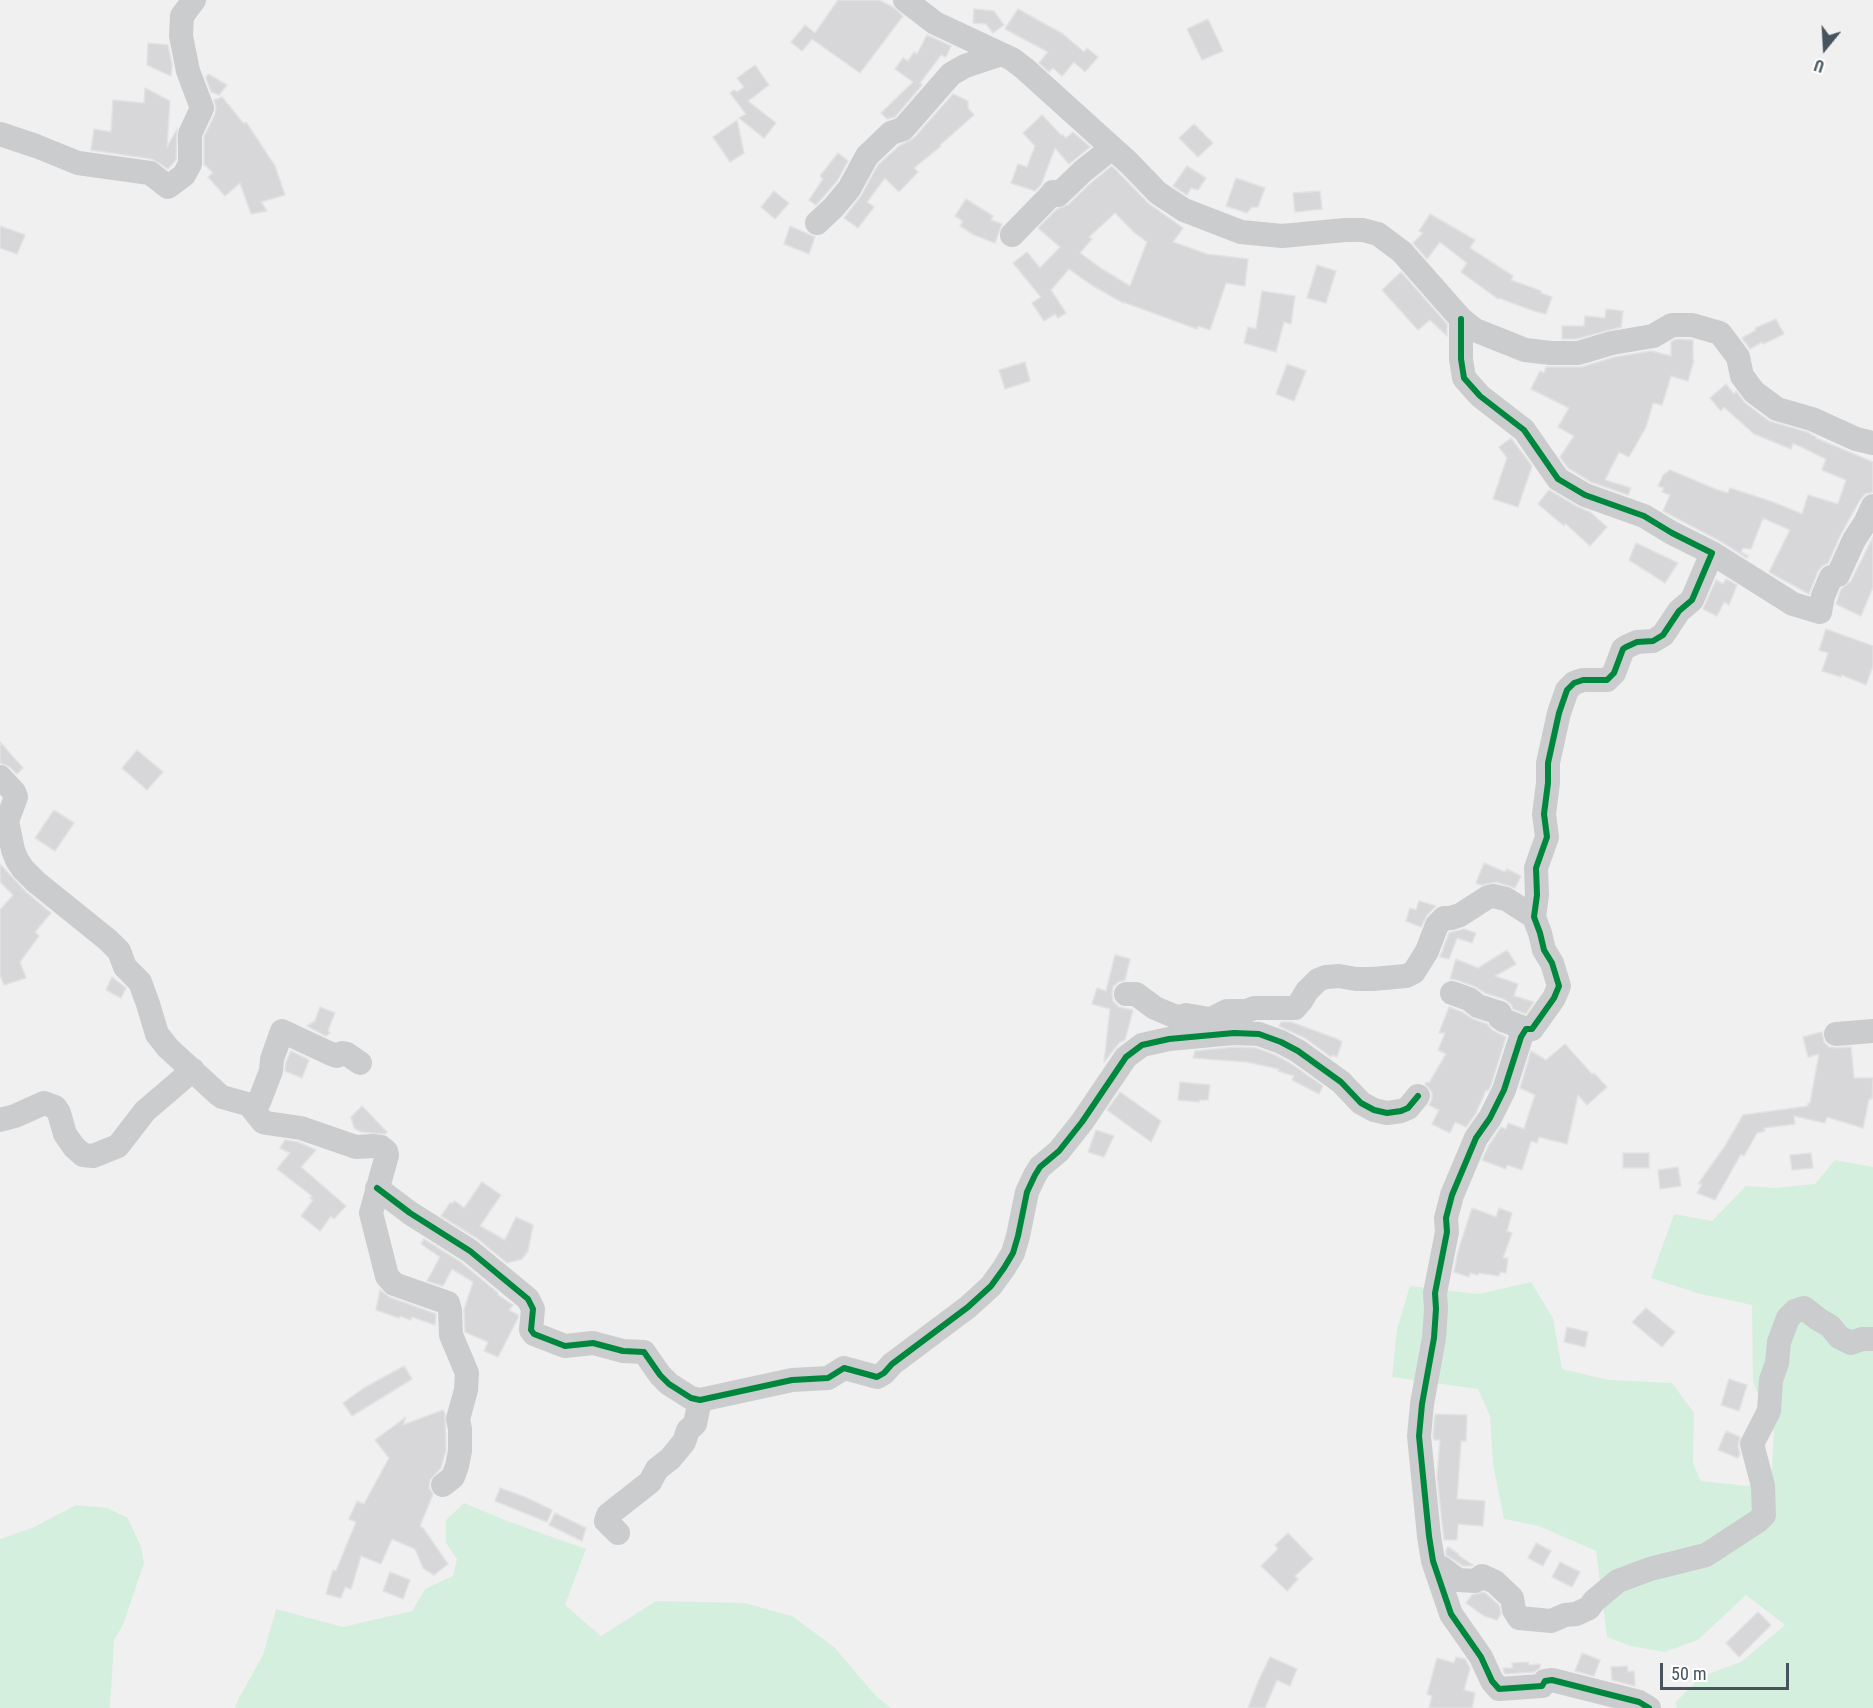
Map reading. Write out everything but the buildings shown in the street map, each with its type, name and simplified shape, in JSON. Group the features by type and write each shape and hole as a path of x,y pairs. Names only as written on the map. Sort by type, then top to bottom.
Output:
{"street":[{"path":"0,134 78,163 150,173 168,186 184,176 190,164 190,134 202,108 188,70 181,36 182,16 194,0"},
{"path":"905,0 935,23 1001,54 1025,69 1158,193 1184,210 1241,232 1282,236 1363,230 1378,234 1402,252 1461,319 1475,330 1525,350 1551,353 1578,352 1653,336 1672,325 1704,327 1720,333 1738,357 1742,376 1754,392 1777,409 1812,419 1856,439 1873,442"},
{"path":"817,223 849,189 867,156 891,133 903,129 951,74 965,66 1001,54"},
{"path":"1012,235 1053,192 1058,195 1112,148"},
{"path":"1461,319 1461,359 1464,378 1480,396 1524,430 1557,479 1585,495 1644,516 1712,553 1793,604 1820,612 1823,596 1831,577 1838,575 1873,506"},
{"path":"1452,993 1469,999 1478,1006 1500,1013 1500,1018 1503,1020 1526,1029 1532,1029 1554,998 1559,986 1552,963 1544,950 1534,917 1537,895 1536,868 1547,837 1544,814 1551,743 1567,690 1574,683 1583,680 1607,680 1614,673 1623,649 1637,642 1653,641 1663,635 1679,611 1692,600 1712,553"},
{"path":"0,777 16,797 7,821 17,860 36,882 119,951 126,967 140,982 157,1034 168,1048 222,1097 247,1104 267,1124 301,1128 356,1147 373,1146 384,1149 387,1155 370,1213 387,1276 394,1284 448,1303 451,1335 467,1373 466,1390 458,1419 460,1451 457,1466 453,1477 443,1485"},
{"path":"1126,994 1136,994 1155,1008 1174,1016 1204,1017 1209,1020 1227,1011 1247,1011 1254,1008 1295,1008 1318,980 1326,977 1373,979 1406,976 1414,972 1427,951 1437,925 1444,918 1460,915 1484,898 1493,896 1506,899 1534,917"},
{"path":"1526,1029 1515,1052 1503,1090 1468,1156 1452,1195 1446,1218 1447,1232 1439,1262 1440,1270 1435,1293 1434,1338 1422,1404 1419,1436 1433,1561 1451,1614 1481,1657 1492,1682 1499,1689 1542,1686 1545,1681 1552,1680 1639,1702 1649,1708"},
{"path":"1836,1034 1873,1030"},
{"path":"254,1110 271,1071 272,1059 282,1031 337,1056 342,1053 347,1054 360,1063"},
{"path":"377,1188 403,1208 470,1251 528,1299 533,1308 531,1330 534,1334 565,1346 595,1343 623,1351 644,1352 669,1384 691,1398 700,1400 792,1380 828,1378 844,1368 877,1377 968,1307 991,1286 1013,1253 1027,1192 1040,1167 1059,1150 1082,1122 1126,1058 1142,1045 1168,1039 1234,1033 1259,1034 1298,1051 1341,1082 1361,1103 1374,1110 1387,1113 1401,1111 1408,1108 1418,1095"},
{"path":"0,1120 44,1104 55,1107 65,1134 74,1147 83,1155 93,1156 118,1146 150,1105 193,1070"},
{"path":"1433,1561 1437,1568 1458,1581 1475,1581 1482,1576 1495,1582 1512,1598 1514,1610 1519,1618 1551,1621 1589,1608 1618,1581 1650,1569 1706,1556 1764,1515 1763,1486 1752,1444 1769,1411 1771,1380 1777,1362 1779,1342 1788,1318 1795,1311 1804,1308 1830,1326 1839,1337 1851,1343 1862,1339 1873,1339"},
{"path":"618,1533 606,1521 608,1515 650,1482 657,1469 670,1459 684,1442 688,1430 694,1424 700,1400"}],"green space":[{"path":"1835,1160 1873,1167 1873,1708 1677,1708 1675,1703 1700,1677 1741,1662 1785,1625 1746,1595 1698,1640 1664,1652 1630,1646 1607,1637 1596,1551 1539,1526 1504,1519 1493,1465 1490,1416 1478,1389 1392,1377 1397,1329 1410,1286 1479,1294 1531,1282 1553,1318 1562,1369 1609,1380 1672,1383 1694,1413 1693,1463 1701,1481 1748,1486 1772,1469 1774,1432 1753,1382 1752,1305 1697,1293 1651,1278 1674,1214 1712,1221 1746,1186 1774,1188 1815,1184"},
{"path":"464,1503 586,1549 565,1605 601,1636 656,1601 744,1603 792,1616 834,1647 876,1696 891,1708 235,1708 263,1655 276,1609 343,1627 412,1611 425,1589 453,1576 457,1559 446,1543 446,1520"},
{"path":"76,1505 107,1508 128,1518 141,1547 144,1563 123,1625 114,1640 110,1708 0,1708 0,1539 32,1528"}],"cycle path":[{"path":"1461,319 1461,359 1464,378 1480,396 1524,430 1558,479 1585,495 1644,516 1712,553 1692,600 1679,611 1663,635 1653,641 1637,642 1623,649 1614,673 1607,680 1583,680 1574,683 1567,690 1559,713 1548,763 1544,814 1547,837 1536,868 1537,895 1534,917 1544,950 1552,963 1559,986 1554,998 1532,1029 1526,1029 1521,1037 1504,1090 1490,1118 1476,1138 1452,1195 1446,1218 1447,1232 1435,1293 1434,1338 1422,1404 1419,1436 1433,1561 1451,1614 1481,1657 1492,1681 1499,1689 1542,1686 1545,1681 1552,1680 1639,1702 1649,1708"},
{"path":"377,1188 410,1213 470,1251 528,1299 533,1309 531,1330 534,1334 565,1346 593,1343 623,1351 644,1352 669,1384 691,1398 700,1400 792,1380 828,1378 844,1368 877,1377 968,1307 991,1286 1013,1253 1027,1192 1040,1167 1059,1151 1082,1122 1126,1057 1142,1045 1169,1039 1234,1033 1259,1034 1298,1051 1341,1082 1361,1103 1374,1110 1387,1113 1401,1111 1408,1108 1418,1096"}]}
